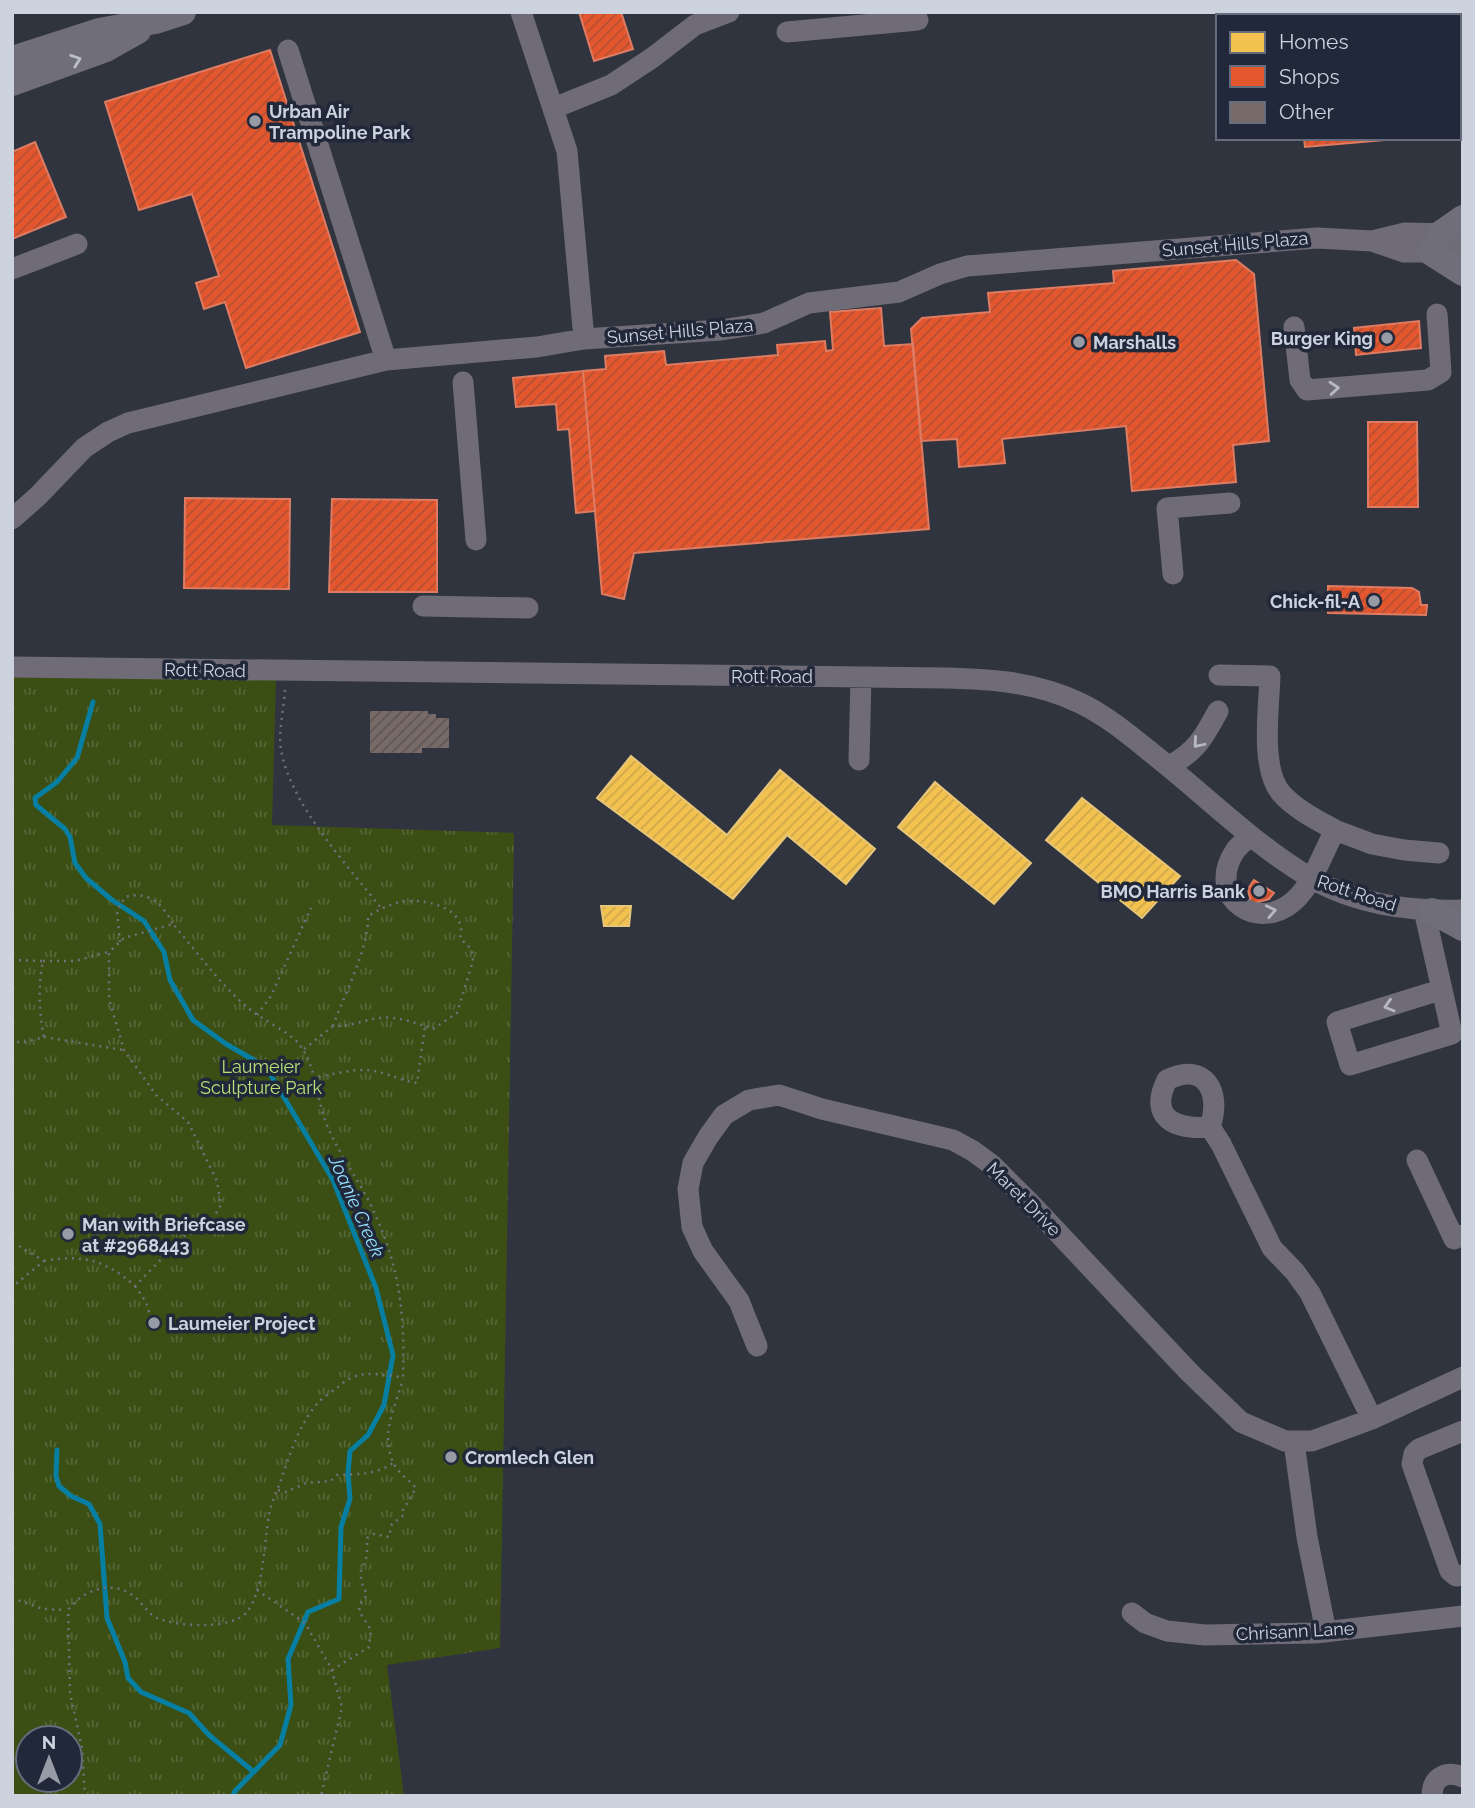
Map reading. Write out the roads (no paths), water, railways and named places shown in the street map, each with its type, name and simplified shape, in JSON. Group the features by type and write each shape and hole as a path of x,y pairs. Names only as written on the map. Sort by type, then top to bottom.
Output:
{"main road":[{"path":"12,59 99,31 155,21 183,12"},
{"path":"12,83 106,49 155,21"},
{"path":"1463,218 1444,240 1463,273"},
{"path":"1428,911 1463,928"}],"street":[{"path":"521,12 567,151 584,339"},
{"path":"554,108 611,85 695,25 729,12"},
{"path":"787,32 918,20"},
{"path":"288,50 386,359"},
{"name":"Sunset Hills Plaza","path":"12,519 84,448 128,423 386,359 537,347 584,339 721,330 764,323 809,303 899,292 940,274 967,266 1317,238 1371,241 1404,252 1444,240 1463,252"},
{"path":"12,269 77,244"},
{"path":"1294,327 1300,380 1307,390 1428,380 1441,372 1437,314"},
{"path":"459,354 468,378 463,382 476,540"},
{"path":"1173,574 1167,508 1230,503"},
{"path":"423,606 528,608"},
{"name":"Rott Road","path":"12,667 981,679 1024,684 1081,704 1100,714 1169,766 1251,836 1310,878 1330,888 1371,901 1428,911 1463,910"},
{"path":"1219,675 1269,676 1268,759 1272,778 1280,792 1291,802 1335,830 1372,844 1439,853"},
{"path":"859,760 861,677"},
{"path":"1169,766 1184,758 1201,742 1219,711"},
{"path":"1251,836 1236,849 1227,876 1228,888 1236,904 1254,913 1275,912 1298,897 1335,830"},
{"path":"1428,911 1440,990 1454,1011 1452,1034 1350,1065 1337,1021 1440,990"},
{"name":"Maret Drive","path":"758,1346 738,1301 704,1251 692,1227 688,1189 694,1163 724,1115 749,1100 779,1095 822,1109 953,1140 973,1151 992,1165 1031,1204 1189,1372 1241,1422 1294,1442"},
{"path":"1210,1127 1272,1248 1310,1293 1372,1419"},
{"path":"1417,1160 1460,1244"},
{"path":"1326,1632 1307,1537 1294,1442 1312,1441 1372,1419 1463,1377"},
{"path":"1462,1433 1419,1449 1414,1454 1412,1464 1450,1571 1456,1576 1463,1575"},
{"name":"Chrisann Lane","path":"1132,1613 1145,1623 1167,1631 1192,1633 1326,1632 1463,1616"},
{"path":"1432,1796 1432,1786 1438,1777 1453,1773 1463,1777"}],"waterway":[{"name":"Joanie Creek","path":"93,702 77,758 57,782 35,798 36,805 65,829 70,837 75,863 86,878 112,900 144,921 164,952 170,980 193,1020 226,1044 266,1067 333,1180 376,1288 393,1355 384,1405 368,1435 350,1451 350,1499 341,1527 339,1599 308,1612 288,1659 291,1705 280,1745 233,1796"},
{"path":"57,1450 56,1476 59,1486 71,1496 89,1504 100,1524 107,1618 125,1662 128,1678 141,1692 189,1713 209,1735 254,1772"}],"place":[{"name":"Urban Air Trampoline Park","path":"255,121"},
{"name":"Burger King","path":"1387,338"},
{"name":"Marshalls","path":"1079,342"},
{"name":"Chick-fil-A","path":"1374,601"},
{"name":"BMO Harris Bank","path":"1259,891"},
{"name":"Man with Briefcase at #2968443","path":"68,1234"},
{"name":"Laumeier Project","path":"154,1323"},
{"name":"Cromlech Glen","path":"451,1457"}],"park label":[{"name":"Laumeier Sculpture Park","path":"261,1076"}]}
